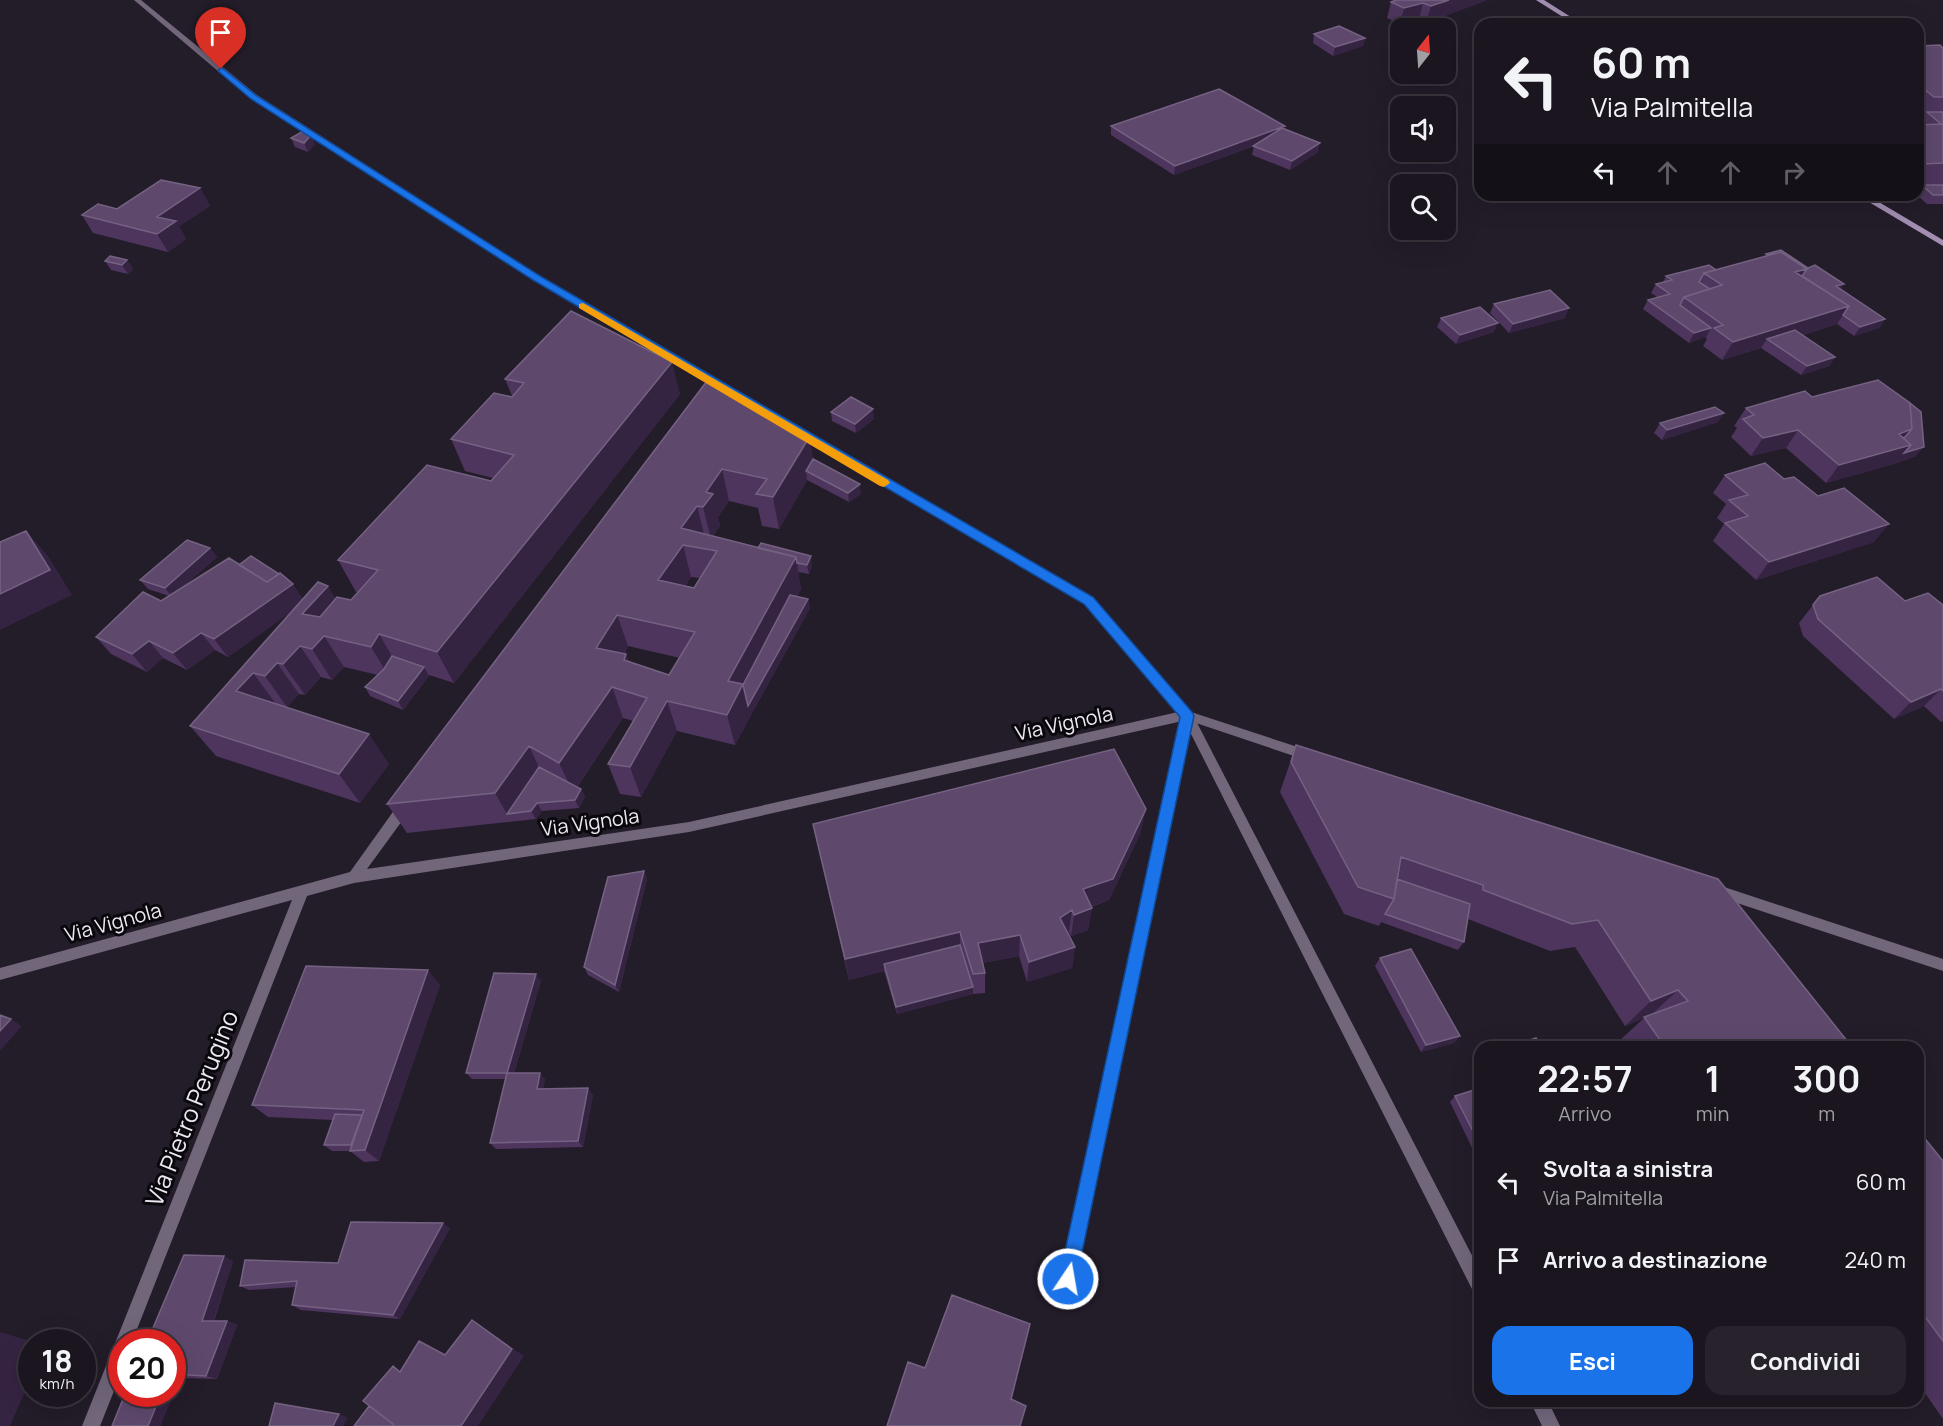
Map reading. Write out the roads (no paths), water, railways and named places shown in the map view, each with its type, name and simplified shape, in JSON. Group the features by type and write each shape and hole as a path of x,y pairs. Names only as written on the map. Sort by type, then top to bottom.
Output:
{"main road":[{"path":"1539,0 1569,18"},
{"path":"1871,201 1943,244"}],"street":[{"path":"137,0 254,97 708,386 774,418"},
{"path":"784,424 1089,600 1187,716 1474,1275"},
{"path":"1187,716 1322,760"},
{"path":"1068,1279 1187,716"},
{"name":"Via Vignola","path":"0,974 354,877 689,827 1187,716"},
{"path":"354,877 414,793"},
{"name":"Via Pietro Perugino","path":"129,1329 302,891"},
{"path":"1704,893 1943,965"},
{"path":"91,1426 108,1383"},
{"path":"1542,1407 1551,1426"}]}
